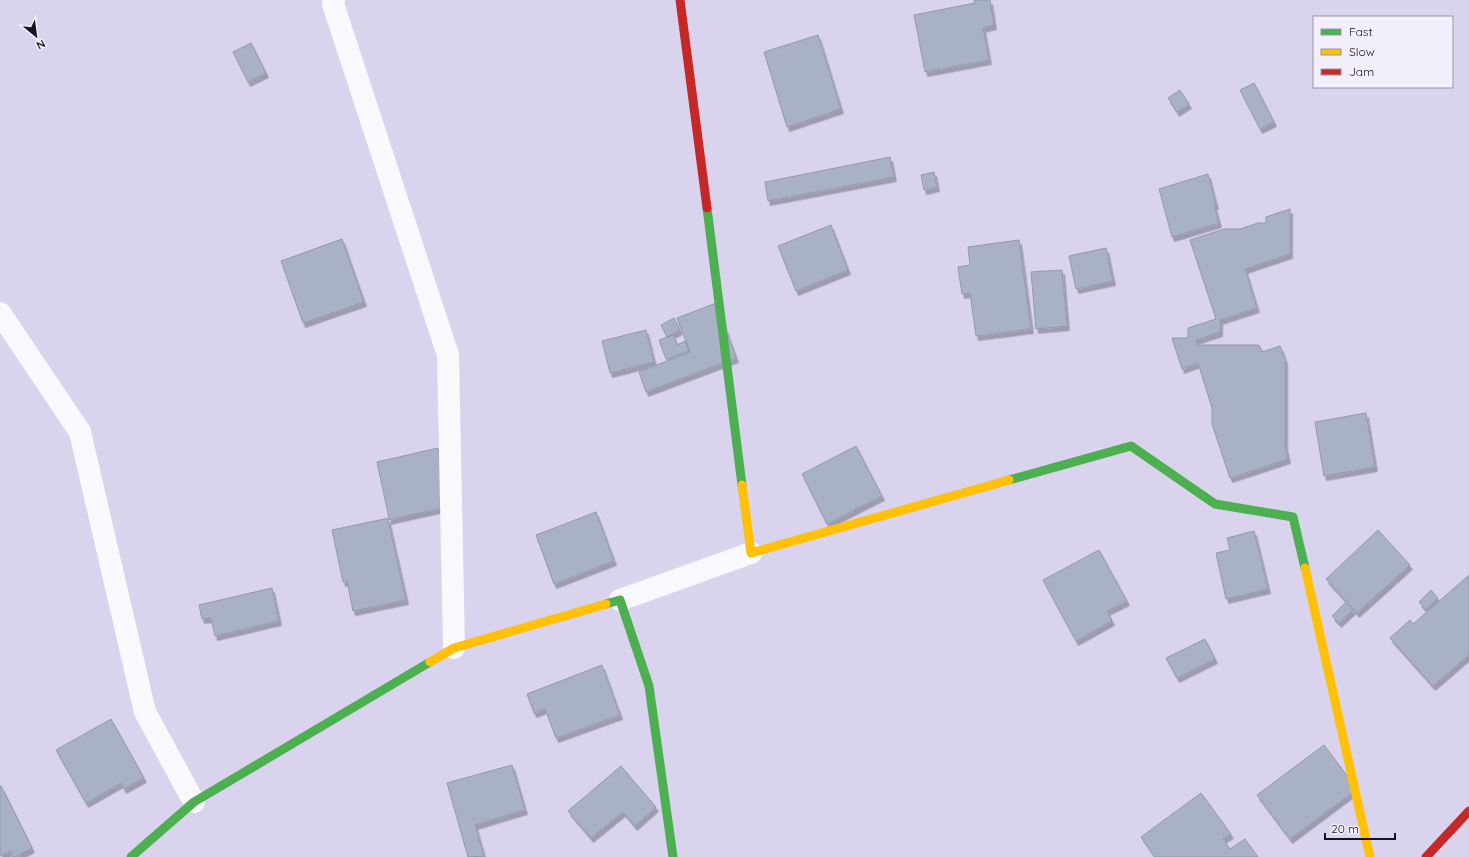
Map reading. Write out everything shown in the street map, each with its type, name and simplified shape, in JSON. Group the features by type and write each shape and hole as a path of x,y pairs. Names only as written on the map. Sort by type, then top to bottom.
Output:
{"street":[{"path":"334,0 333,4 448,355 454,648"},
{"path":"680,0 751,553"},
{"path":"0,313 80,432 144,712 194,802"},
{"path":"131,857 194,802 454,648 620,600 751,553 1131,446 1215,504 1293,516 1370,857"},
{"path":"620,600 649,686 673,857"},
{"path":"1426,857 1469,811"}],"building":[{"path":"974,0 990,0 994,25 983,28 989,60 925,72 914,15 975,3"},
{"path":"818,35 841,109 787,127 764,52"},
{"path":"251,43 266,73 248,82 233,52"},
{"path":"1254,83 1274,122 1260,129 1240,90"},
{"path":"1180,90 1189,104 1177,112 1168,98"},
{"path":"890,157 894,177 768,201 765,182"},
{"path":"934,172 937,187 924,190 921,175"},
{"path":"1208,174 1219,223 1172,237 1159,189"},
{"path":"1290,209 1290,254 1245,269 1257,308 1220,320 1220,332 1196,340 1196,345 1259,345 1262,352 1280,346 1285,360 1285,446 1288,459 1230,478 1212,424 1212,408 1198,363 1182,369 1172,338 1188,338 1188,328 1216,319 1190,240 1224,229 1240,229 1258,223 1266,223 1266,217"},
{"path":"831,225 848,270 796,291 778,246"},
{"path":"342,239 364,302 303,323 281,261"},
{"path":"1019,240 1031,329 976,336 970,293 962,294 958,267 970,265 968,247"},
{"path":"1106,248 1113,281 1076,289 1069,256"},
{"path":"1062,270 1067,326 1036,329 1031,272"},
{"path":"716,303 736,358 646,392 639,372 690,352 677,318"},
{"path":"674,318 680,330 667,337 661,325"},
{"path":"646,330 654,362 610,373 602,341"},
{"path":"673,335 677,345 685,341 689,351 666,359 659,340"},
{"path":"1366,413 1375,467 1324,476 1315,422"},
{"path":"856,446 882,496 827,524 802,474"},
{"path":"438,448 451,506 388,520 406,600 353,611 347,581 343,582 332,530 389,518 377,462"},
{"path":"596,512 614,561 554,584 536,535"},
{"path":"1378,530 1410,565 1357,613 1326,579"},
{"path":"1254,531 1268,589 1226,599 1216,553 1230,550 1227,538"},
{"path":"1099,550 1127,601 1107,611 1112,621 1076,641 1043,580"},
{"path":"1469,575 1469,655 1433,686 1390,638 1410,620 1413,624"},
{"path":"272,588 279,621 215,636 211,618 202,619 199,605"},
{"path":"1431,590 1438,598 1426,610 1419,602"},
{"path":"1345,603 1353,610 1339,623 1332,616"},
{"path":"1205,639 1215,659 1177,678 1166,658"},
{"path":"602,665 620,715 556,738 545,709 534,713 527,694"},
{"path":"111,719 144,778 124,789 121,783 86,803 56,750"},
{"path":"1324,745 1357,789 1290,839 1257,795"},
{"path":"512,765 525,810 475,825 484,856 468,857 447,783"},
{"path":"621,766 656,807 635,826 623,812 591,838 568,811"},
{"path":"0,786 32,848 15,857 13,857 10,851 0,856"},
{"path":"1201,793 1231,834 1223,839 1230,849 1245,839 1258,857 1155,857 1141,837"}],"traffic: fast":[{"path":"707,208 742,485"},
{"path":"1009,480 1131,446 1215,504 1293,517 1305,568"},
{"path":"606,604 620,600 649,686 673,857"},
{"path":"131,857 194,802 430,662"}],"traffic: slow":[{"path":"742,485 751,553 1009,480"},
{"path":"1305,568 1370,857"},
{"path":"430,662 454,648 606,604"}],"traffic: jam":[{"path":"680,0 707,208"},
{"path":"1426,857 1469,811"}]}
